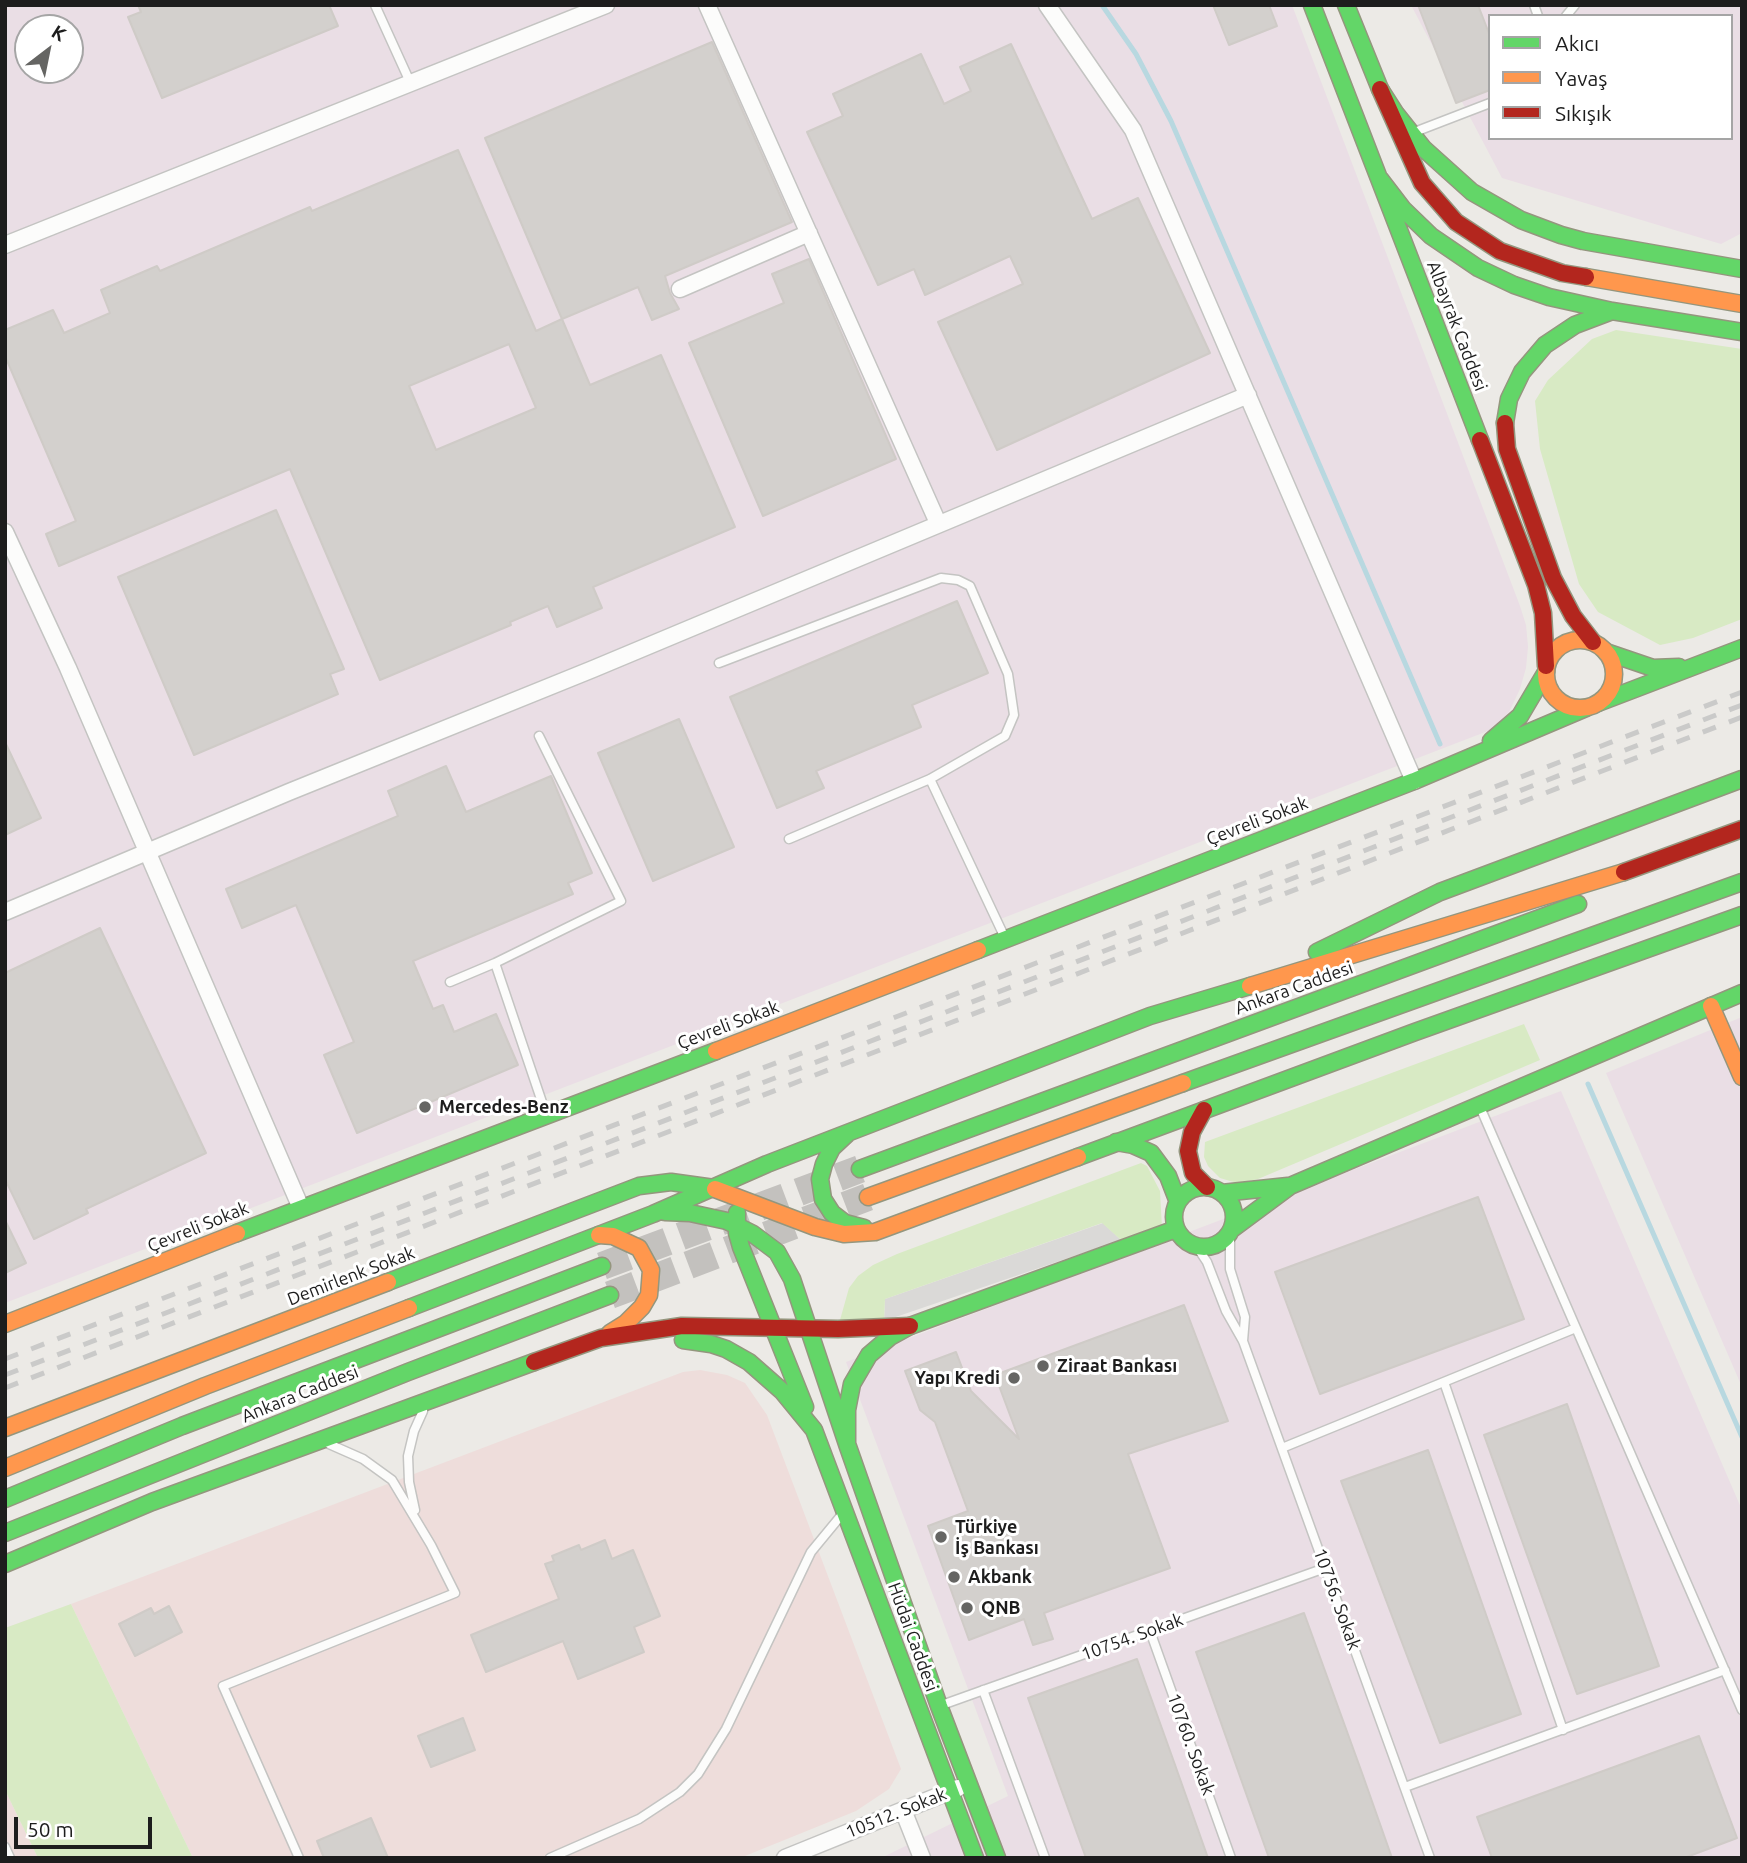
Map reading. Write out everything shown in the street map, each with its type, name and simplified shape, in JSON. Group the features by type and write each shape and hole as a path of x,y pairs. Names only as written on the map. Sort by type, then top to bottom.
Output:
{"main road":[{"name":"Albayrak Caddesi","path":"1312,5 1536,585 1544,621 1546,669"},
{"path":"1346,5 1380,89 1405,135 1422,183 1456,222 1500,251 1562,273 1742,304"},
{"path":"1405,135 1472,192 1503,211 1542,229 1583,241 1742,269"},
{"path":"1380,179 1416,223 1446,248 1478,268 1532,292 1612,311 1742,332"},
{"path":"1546,669 1547,683 1555,697 1569,706 1591,706 1608,693 1612,684 1613,665 1573,616 1553,578 1507,449 1505,415 1509,399 1522,372 1545,345 1575,325 1612,311"},
{"path":"1464,761 1520,716 1546,669 1550,656 1562,644 1577,640 1600,647 1622,659 1653,668 1695,666"},
{"name":"Çevreli Sokak","path":"5,1324 1414,781 1591,706 1742,648"},
{"path":"1240,989 1440,891 1742,779"},
{"path":"5,1468 205,1386 658,1212 767,1164 1150,1016 1636,869 1742,829"},
{"name":"Ankara Caddesi","path":"860,1169 1742,844"},
{"path":"868,1197 1742,882"},
{"path":"1415,1032 1653,914"},
{"path":"847,1134 832,1148 824,1164 820,1179 823,1199 832,1213 845,1223 864,1228 892,1226 1415,1032 1742,915"},
{"path":"1290,1186 1190,1190 1178,1202 1174,1212 1176,1229 1184,1240 1197,1247 1215,1245 1290,1186 1742,993"},
{"path":"1711,1006 1742,1077"},
{"path":"1204,1110 1192,1132 1188,1152 1193,1173 1232,1207 1234,1220 1231,1231"},
{"path":"1116,1142 1133,1145 1151,1153 1168,1176 1178,1202"},
{"path":"736,1226 741,1199 750,1181 767,1164"},
{"name":"Demirlenk Sokak","path":"5,1428 639,1186 671,1182 715,1189 799,1223 845,1234 875,1232 892,1226"},
{"name":"Hüdai Caddesi","path":"658,1212 703,1215 736,1226 770,1245 783,1260 792,1279 939,1706 997,1858"},
{"name":"Hüdai Caddesi","path":"736,1226 741,1247 846,1510 975,1858"},
{"path":"847,1444 849,1397 857,1372 878,1347 910,1326 1176,1229"},
{"path":"599,1235 613,1236 639,1248 651,1270 652,1281 649,1295 635,1316 601,1338"},
{"name":"Ankara Caddesi","path":"5,1499 182,1426 602,1266"},
{"name":"Ankara Caddesi","path":"5,1534 408,1372 610,1295"},
{"path":"5,1564 152,1502 601,1338 674,1327 859,1329 910,1326"},
{"path":"536,1361 574,1357 659,1340 711,1344 738,1355 760,1371 782,1391 814,1430"}],"street":[{"path":"5,245 606,5"},
{"path":"707,5 938,523"},
{"path":"1048,5 1133,130 1414,781"},
{"path":"680,289 809,233"},
{"path":"5,912 1248,395"},
{"path":"5,532 68,668 301,1208"},
{"name":"10512. Sokak","path":"785,1858 969,1784"},
{"path":"903,1810 922,1858"}],"lane":[{"path":"375,5 410,82"},
{"path":"1405,135 1488,104"},
{"path":"719,663 941,578 958,580 970,586 1008,674 1014,715 1004,736 930,779 789,839"},
{"path":"450,982 621,901 539,736"},
{"path":"930,779 1004,938"},
{"path":"495,963 547,1117"},
{"path":"1479,1104 1742,1710"},
{"name":"10756. Sokak","path":"1231,1231 1230,1269 1245,1317 1243,1341"},
{"name":"10756. Sokak","path":"1197,1247 1207,1262 1230,1321 1243,1341 1430,1858"},
{"path":"1282,1448 1576,1328"},
{"path":"1444,1382 1563,1730"},
{"path":"417,1520 409,1482 408,1456 418,1419 430,1399"},
{"path":"299,1858 223,1686 454,1593 401,1492 383,1472 348,1451 316,1440"},
{"path":"550,1858 639,1819 680,1792 698,1774 726,1729 807,1558 846,1510"},
{"name":"10754. Sokak","path":"939,1706 1325,1568"},
{"name":"10760. Sokak","path":"1150,1631 1231,1858"},
{"path":"1405,1787 1725,1670"},
{"path":"984,1690 1045,1858"},
{"path":"5,1847 10,1858"}],"shaded area":[{"path":"5,5 1292,5 1526,625 1528,647 1520,689 1509,712 1493,729 5,1303"},
{"path":"1411,5 1742,5 1742,233 1721,244 1502,178"},
{"path":"1742,1017 1742,1387 1606,1073"},
{"path":"1561,1091 1742,1510 1742,1858 881,1858 1008,1796 846,1362"},
{"path":"1103,1223 1121,1240 884,1321 885,1299"},
{"path":"700,1370 727,1375 745,1383 767,1415 901,1769 889,1789 856,1811 740,1858 193,1858 71,1604 683,1372"},
{"path":"5,1790 38,1858 5,1858"}],"green space":[{"path":"1616,330 1742,349 1742,619 1693,638 1660,645 1598,612 1579,584 1540,449 1535,401 1548,380 1592,339"},
{"path":"1524,1024 1540,1060 1258,1179 1239,1183 1220,1178 1208,1166 1204,1157 1205,1142"},
{"path":"1141,1163 1147,1166 1160,1191 1162,1228 1121,1240 1102,1223 885,1299 884,1321 840,1320 849,1288 858,1276 873,1265"},
{"path":"71,1604 193,1858 38,1858 5,1790 5,1628"}],"building":[{"path":"138,5 329,5 338,26 162,98 128,17 141,12"},
{"path":"1213,5 1269,5 1277,26 1229,45"},
{"path":"1418,5 1478,5 1488,31 1488,91 1456,103"},
{"path":"712,42 792,222 665,276 679,309 652,320 638,287 562,319 485,138"},
{"path":"1011,44 1092,219 1138,198 1210,353 997,450 938,322 1023,284 1010,256 925,295 914,269 878,285 807,132 843,116 833,94 921,54 944,104 971,91 960,67"},
{"path":"458,150 536,331 562,319 590,385 661,355 735,527 593,587 602,608 557,627 548,606 510,622 511,625 380,680 290,469 59,566 46,534 76,521 5,356 5,330 53,310 64,333 110,313 101,290 157,266 160,271 310,207 312,211","holes":["509,344 536,408 436,450 409,386"]},
{"path":"809,259 896,459 763,516 689,343 784,303 772,274"},
{"path":"276,510 344,669 330,674 338,694 194,755 118,577"},
{"path":"957,601 988,673 912,705 921,727 816,771 824,788 777,808 730,697"},
{"path":"679,719 734,847 653,881 598,753"},
{"path":"5,742 41,818 5,835"},
{"path":"446,766 466,812 551,776 592,873 568,883 573,894 413,961 433,1009 443,1005 454,1032 496,1014 518,1065 357,1133 324,1055 354,1042 296,905 242,928 226,889 398,816 388,791"},
{"path":"100,928 206,1153 86,1209 88,1213 34,1239 5,1179 5,973"},
{"path":"1478,1197 1524,1319 1320,1394 1275,1272"},
{"path":"5,1220 26,1263 5,1273"},
{"path":"1184,1305 1228,1421 1128,1454 1170,1568 1044,1613 1053,1639 1033,1645 1024,1619 969,1640 928,1526 968,1511 935,1422 920,1410 905,1371 956,1352 971,1391 1019,1439 995,1375"},
{"path":"1567,1404 1659,1666 1577,1694 1484,1435"},
{"path":"1428,1450 1521,1714 1440,1743 1341,1481"},
{"path":"605,1540 612,1559 633,1550 660,1616 634,1627 644,1652 578,1679 563,1641 486,1672 471,1635 559,1599 545,1564 554,1561 552,1556 579,1545 581,1550"},
{"path":"169,1606 182,1632 135,1656 119,1624 151,1608 154,1614"},
{"path":"1304,1613 1392,1858 1269,1858 1196,1652"},
{"path":"1137,1659 1208,1858 1086,1858 1028,1698"},
{"path":"463,1718 475,1750 431,1767 418,1736"},
{"path":"1699,1736 1737,1838 1684,1858 1492,1858 1477,1817"},
{"path":"371,1818 388,1858 324,1858 317,1841"}],"waterway":[{"path":"1102,5 1136,54 1171,121 1440,744"},
{"path":"1588,1084 1742,1437"}],"tunnel":[{"path":"602,1266 860,1169"},
{"path":"610,1295 868,1197"}],"railway":[{"path":"5,1359 1742,692"},
{"path":"5,1375 1742,705"},
{"path":"5,1388 1742,717"}],"traffic: fast":[{"path":"1312,5 1480,440"},
{"path":"1346,5 1380,89 1396,114 1423,148 1472,192 1521,220 1561,235 1742,269"},
{"path":"1380,179 1403,209 1431,236 1478,268 1514,285 1549,297 1612,311 1742,332"},
{"path":"1505,423 1509,399 1522,372 1545,345 1575,325 1612,311"},
{"path":"1598,703 1742,648"},
{"path":"1606,652 1653,668 1679,667"},
{"path":"1491,741 1520,716 1546,672"},
{"path":"978,950 1414,781 1586,708"},
{"path":"1317,952 1440,892 1742,779"},
{"path":"1183,1083 1742,882"},
{"path":"860,1169 1578,904"},
{"path":"1078,1157 1742,915"},
{"path":"409,1308 653,1214 767,1164 1150,1016 1250,986"},
{"path":"1232,1229 1290,1186 1742,993"},
{"path":"237,1233 716,1051"},
{"path":"847,1134 832,1148 824,1164 820,1179 823,1199 832,1213 845,1223 864,1228"},
{"path":"1116,1142 1133,1145 1151,1153 1168,1176 1178,1202"},
{"path":"388,1282 639,1186 671,1182 714,1188"},
{"path":"1222,1193 1288,1186"},
{"path":"1198,1187 1210,1187 1229,1200 1234,1217 1232,1229 1221,1242 1210,1247 1198,1247 1179,1234 1174,1223 1174,1211 1187,1192 1198,1187"},
{"path":"665,1212 690,1213 727,1221 753,1234 777,1252 792,1279 847,1444"},
{"path":"737,1213 737,1233 741,1247 805,1407"},
{"path":"997,1858 939,1706 847,1444 847,1410 852,1384 869,1355 890,1337 910,1326 1176,1229"},
{"path":"5,1499 182,1426 602,1266"},
{"path":"5,1533 408,1372 610,1295"},
{"path":"683,1340 711,1344 749,1362 782,1391 814,1430"},
{"path":"5,1564 152,1502 534,1362"},
{"path":"814,1430 975,1858"}],"traffic: slow":[{"path":"1586,277 1742,304"},
{"path":"1580,640 1593,642 1604,650 1612,661 1614,674 1612,687 1604,698 1593,706 1580,708 1567,706 1556,698 1548,687 1546,674 1548,661 1556,650 1567,642 1580,640"},
{"path":"1250,986 1624,872"},
{"path":"716,1051 978,950"},
{"path":"1711,1006 1742,1077"},
{"path":"868,1197 1183,1083"},
{"path":"715,1189 815,1227 844,1234 875,1232 1078,1157"},
{"path":"5,1324 237,1233"},
{"path":"599,1235 613,1236 639,1248 651,1270 649,1295 642,1307 626,1323 610,1333"},
{"path":"5,1428 388,1282"},
{"path":"5,1468 205,1386 409,1308"}],"traffic: jam":[{"path":"1380,89 1422,183 1456,222 1500,251 1562,273 1586,277"},
{"path":"1505,423 1507,449 1553,578 1573,616 1593,642"},
{"path":"1480,440 1536,585 1543,613 1546,666"},
{"path":"1624,872 1742,829"},
{"path":"1204,1110 1192,1132 1188,1151 1193,1173 1207,1187"},
{"path":"534,1362 601,1338 682,1326 838,1329 910,1326"}],"place":[{"name":"Mercedes-Benz","path":"425,1107"},
{"name":"Ziraat Bankası","path":"1043,1366"},
{"name":"Yapı Kredi","path":"1014,1378"},
{"name":"Türkiye İş Bankası","path":"941,1537"},
{"name":"Akbank","path":"954,1577"},
{"name":"QNB","path":"967,1608"}]}
